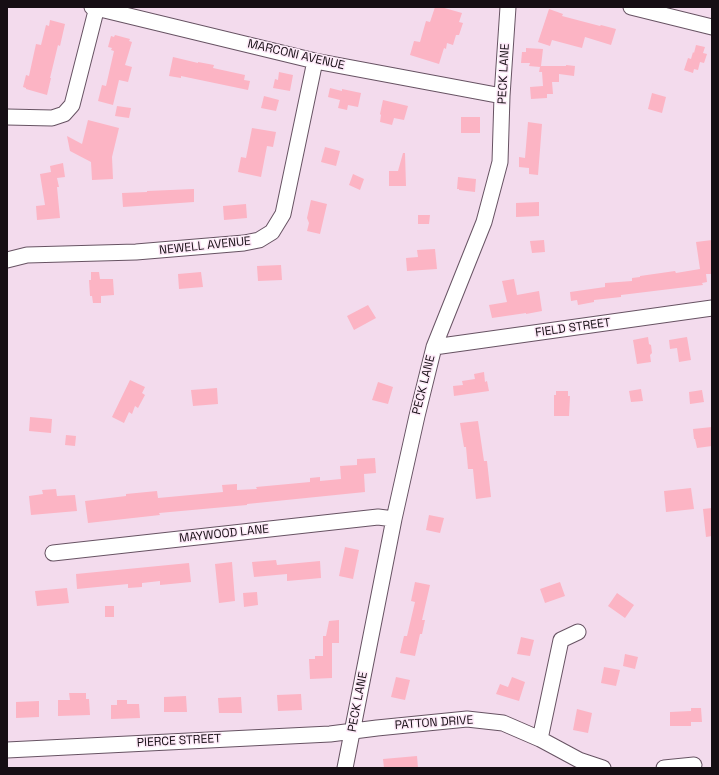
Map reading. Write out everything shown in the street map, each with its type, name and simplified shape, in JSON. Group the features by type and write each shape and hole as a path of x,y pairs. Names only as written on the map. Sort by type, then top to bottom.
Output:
{"street":[{"name":"MARCONI AVENUE","path":"96,7 315,61 502,96"},
{"path":"7,117 52,118 64,114 72,105 96,7"},
{"name":"PECK LANE","path":"345,768 394,519 434,347 484,222 500,162 502,96 508,7"},
{"path":"631,7 712,27"},
{"name":"NEWELL AVENUE","path":"7,260 27,255 136,252 244,243 259,240 272,232 283,214 315,61"},
{"name":"FIELD STREET","path":"434,347 712,308"},
{"name":"MAYWOOD LANE","path":"53,553 378,517 394,519"},
{"path":"540,739 561,640 578,632"},
{"name":"PATTON DRIVE","path":"352,731 467,719 503,723 540,739 578,760 603,768"},
{"name":"PIERCE STREET","path":"7,750 330,734 352,731"},
{"path":"664,768 694,765"}],"building":[{"path":"435,7 441,7 462,13 459,22 463,23 459,35 456,35 453,45 447,43 446,49 444,48 439,64 410,55 414,41 420,42 426,21 430,22"},
{"path":"549,9 563,14 562,16 616,29 611,45 585,37 582,48 552,40 550,46 538,42"},
{"path":"50,20 65,24 60,46 58,45 47,95 23,87 26,75 29,76 36,44 41,45 46,25 49,26"},
{"path":"115,35 130,39 129,41 132,42 125,65 132,67 128,82 119,80 113,105 98,101 102,85 106,86 114,51 111,50 112,48 108,47 111,36 114,37"},
{"path":"696,45 705,47 703,53 707,54 704,63 700,62 698,70 694,69 693,73 684,70 688,58 691,59 693,52 694,53"},
{"path":"526,48 543,49 541,66 575,66 574,76 559,74 559,82 552,82 553,94 547,94 547,98 531,99 530,87 543,86 542,72 539,72 540,67 529,66 530,63 521,63 522,52 526,52"},
{"path":"173,57 214,65 213,68 245,75 244,80 250,81 248,90 181,76 181,78 169,76"},
{"path":"279,72 293,75 290,91 273,88 275,79 278,80"},
{"path":"330,88 361,93 358,107 348,105 347,110 338,108 340,100 328,97"},
{"path":"652,93 666,97 662,113 648,109"},
{"path":"264,96 279,100 276,111 261,108"},
{"path":"383,100 408,106 404,120 394,118 392,125 380,122"},
{"path":"117,106 131,108 129,118 115,116"},
{"path":"461,117 480,117 480,133 461,133"},
{"path":"88,120 119,128 112,157 113,179 92,180 91,162 70,151 67,136 82,144"},
{"path":"528,122 542,124 538,175 529,174 529,168 519,167 519,157 525,158"},
{"path":"252,128 276,132 273,147 267,146 261,177 238,172 241,157 246,158"},
{"path":"325,147 340,151 336,166 321,162"},
{"path":"403,153 405,153 406,186 389,186 389,171 398,171"},
{"path":"63,163 65,177 57,178 59,187 57,187 60,218 37,220 36,206 45,205 40,174 51,172 50,166"},
{"path":"353,174 364,179 360,190 349,185"},
{"path":"458,177 476,179 475,192 457,189"},
{"path":"194,189 194,202 123,207 122,193"},
{"path":"311,200 327,204 320,234 307,231 309,223 307,218"},
{"path":"539,202 539,216 516,217 516,203"},
{"path":"246,204 247,218 224,220 223,206"},
{"path":"418,215 430,215 429,224 418,224"},
{"path":"544,240 545,252 532,253 530,241"},
{"path":"712,240 712,274 706,274 707,282 702,283 703,285 621,295 621,297 594,300 594,302 578,305 577,300 571,301 570,292 605,287 605,283 632,281 632,278 640,276 700,269 696,242"},
{"path":"435,249 437,269 407,271 406,258 418,257 417,250"},
{"path":"281,265 282,280 258,281 257,266"},
{"path":"91,272 99,272 100,279 113,279 114,295 101,296 101,303 93,303 92,296 90,296 89,280 91,280"},
{"path":"201,272 203,287 179,289 178,274"},
{"path":"514,279 517,295 539,291 542,311 492,318 489,305 507,302 502,281"},
{"path":"368,305 376,318 354,330 347,316"},
{"path":"648,337 652,353 650,355 651,362 637,364 633,340"},
{"path":"687,337 691,360 679,362 677,348 670,349 669,340"},
{"path":"484,372 485,382 487,381 489,391 454,396 453,386 463,385 462,381 475,379 474,374"},
{"path":"130,380 145,387 142,393 145,395 138,408 135,406 132,414 129,412 124,423 112,417"},
{"path":"378,382 393,387 388,404 372,400"},
{"path":"217,388 218,404 193,406 191,390"},
{"path":"641,389 643,401 631,402 629,391"},
{"path":"702,390 704,402 690,404 689,392"},
{"path":"556,391 568,391 568,396 570,396 569,416 554,416 554,395 556,395"},
{"path":"30,417 52,419 51,433 29,431"},
{"path":"478,421 484,461 487,461 491,497 476,499 473,469 468,469 466,447 464,447 460,423"},
{"path":"712,427 712,446 697,448 693,429"},
{"path":"66,435 76,436 75,446 65,445"},
{"path":"375,458 376,473 364,474 365,492 159,513 160,515 88,523 85,501 126,496 126,494 157,491 158,498 223,492 222,485 237,484 237,490 257,489 256,487 310,482 310,478 320,477 320,481 341,479 340,466 357,465 357,459"},
{"path":"691,488 694,509 666,512 664,491"},
{"path":"56,489 57,496 75,495 77,511 31,515 29,496 43,494 42,490"},
{"path":"712,508 712,536 706,537 703,509"},
{"path":"429,515 444,518 440,533 426,530"},
{"path":"345,547 359,550 353,579 339,576"},
{"path":"276,560 277,565 320,561 321,578 287,581 287,574 254,577 252,562"},
{"path":"232,562 235,601 219,603 215,564"},
{"path":"189,563 191,582 160,585 160,581 142,583 142,587 128,588 128,584 77,589 76,574"},
{"path":"415,582 430,585 422,620 425,620 415,656 400,653 404,636 407,636 415,602 411,601"},
{"path":"560,582 565,596 545,603 540,589"},
{"path":"67,588 69,603 37,606 35,591"},
{"path":"257,592 258,605 244,607 243,593"},
{"path":"617,593 634,605 625,618 608,606"},
{"path":"105,606 114,606 114,617 105,617"},
{"path":"339,620 339,643 332,643 332,678 310,679 309,659 315,659 315,656 323,656 323,636 326,636 329,621"},
{"path":"521,637 534,640 530,656 517,654"},
{"path":"625,654 638,657 635,669 623,666"},
{"path":"604,667 620,670 616,686 601,683"},
{"path":"396,677 410,680 405,700 391,697"},
{"path":"512,677 525,682 519,701 496,694 500,684 508,687"},
{"path":"69,693 86,693 86,699 89,699 90,715 58,716 58,700 70,700"},
{"path":"301,694 302,710 278,711 277,695"},
{"path":"186,696 187,712 164,712 164,697"},
{"path":"241,697 242,713 219,713 218,698"},
{"path":"117,700 127,700 127,704 139,704 140,718 111,719 111,705 117,705"},
{"path":"39,701 39,717 16,718 16,702"},
{"path":"691,708 701,708 702,722 691,722 691,726 670,726 670,712 691,711"},
{"path":"577,709 592,713 588,733 573,730"},
{"path":"417,756 418,768 384,768 383,759"}]}
